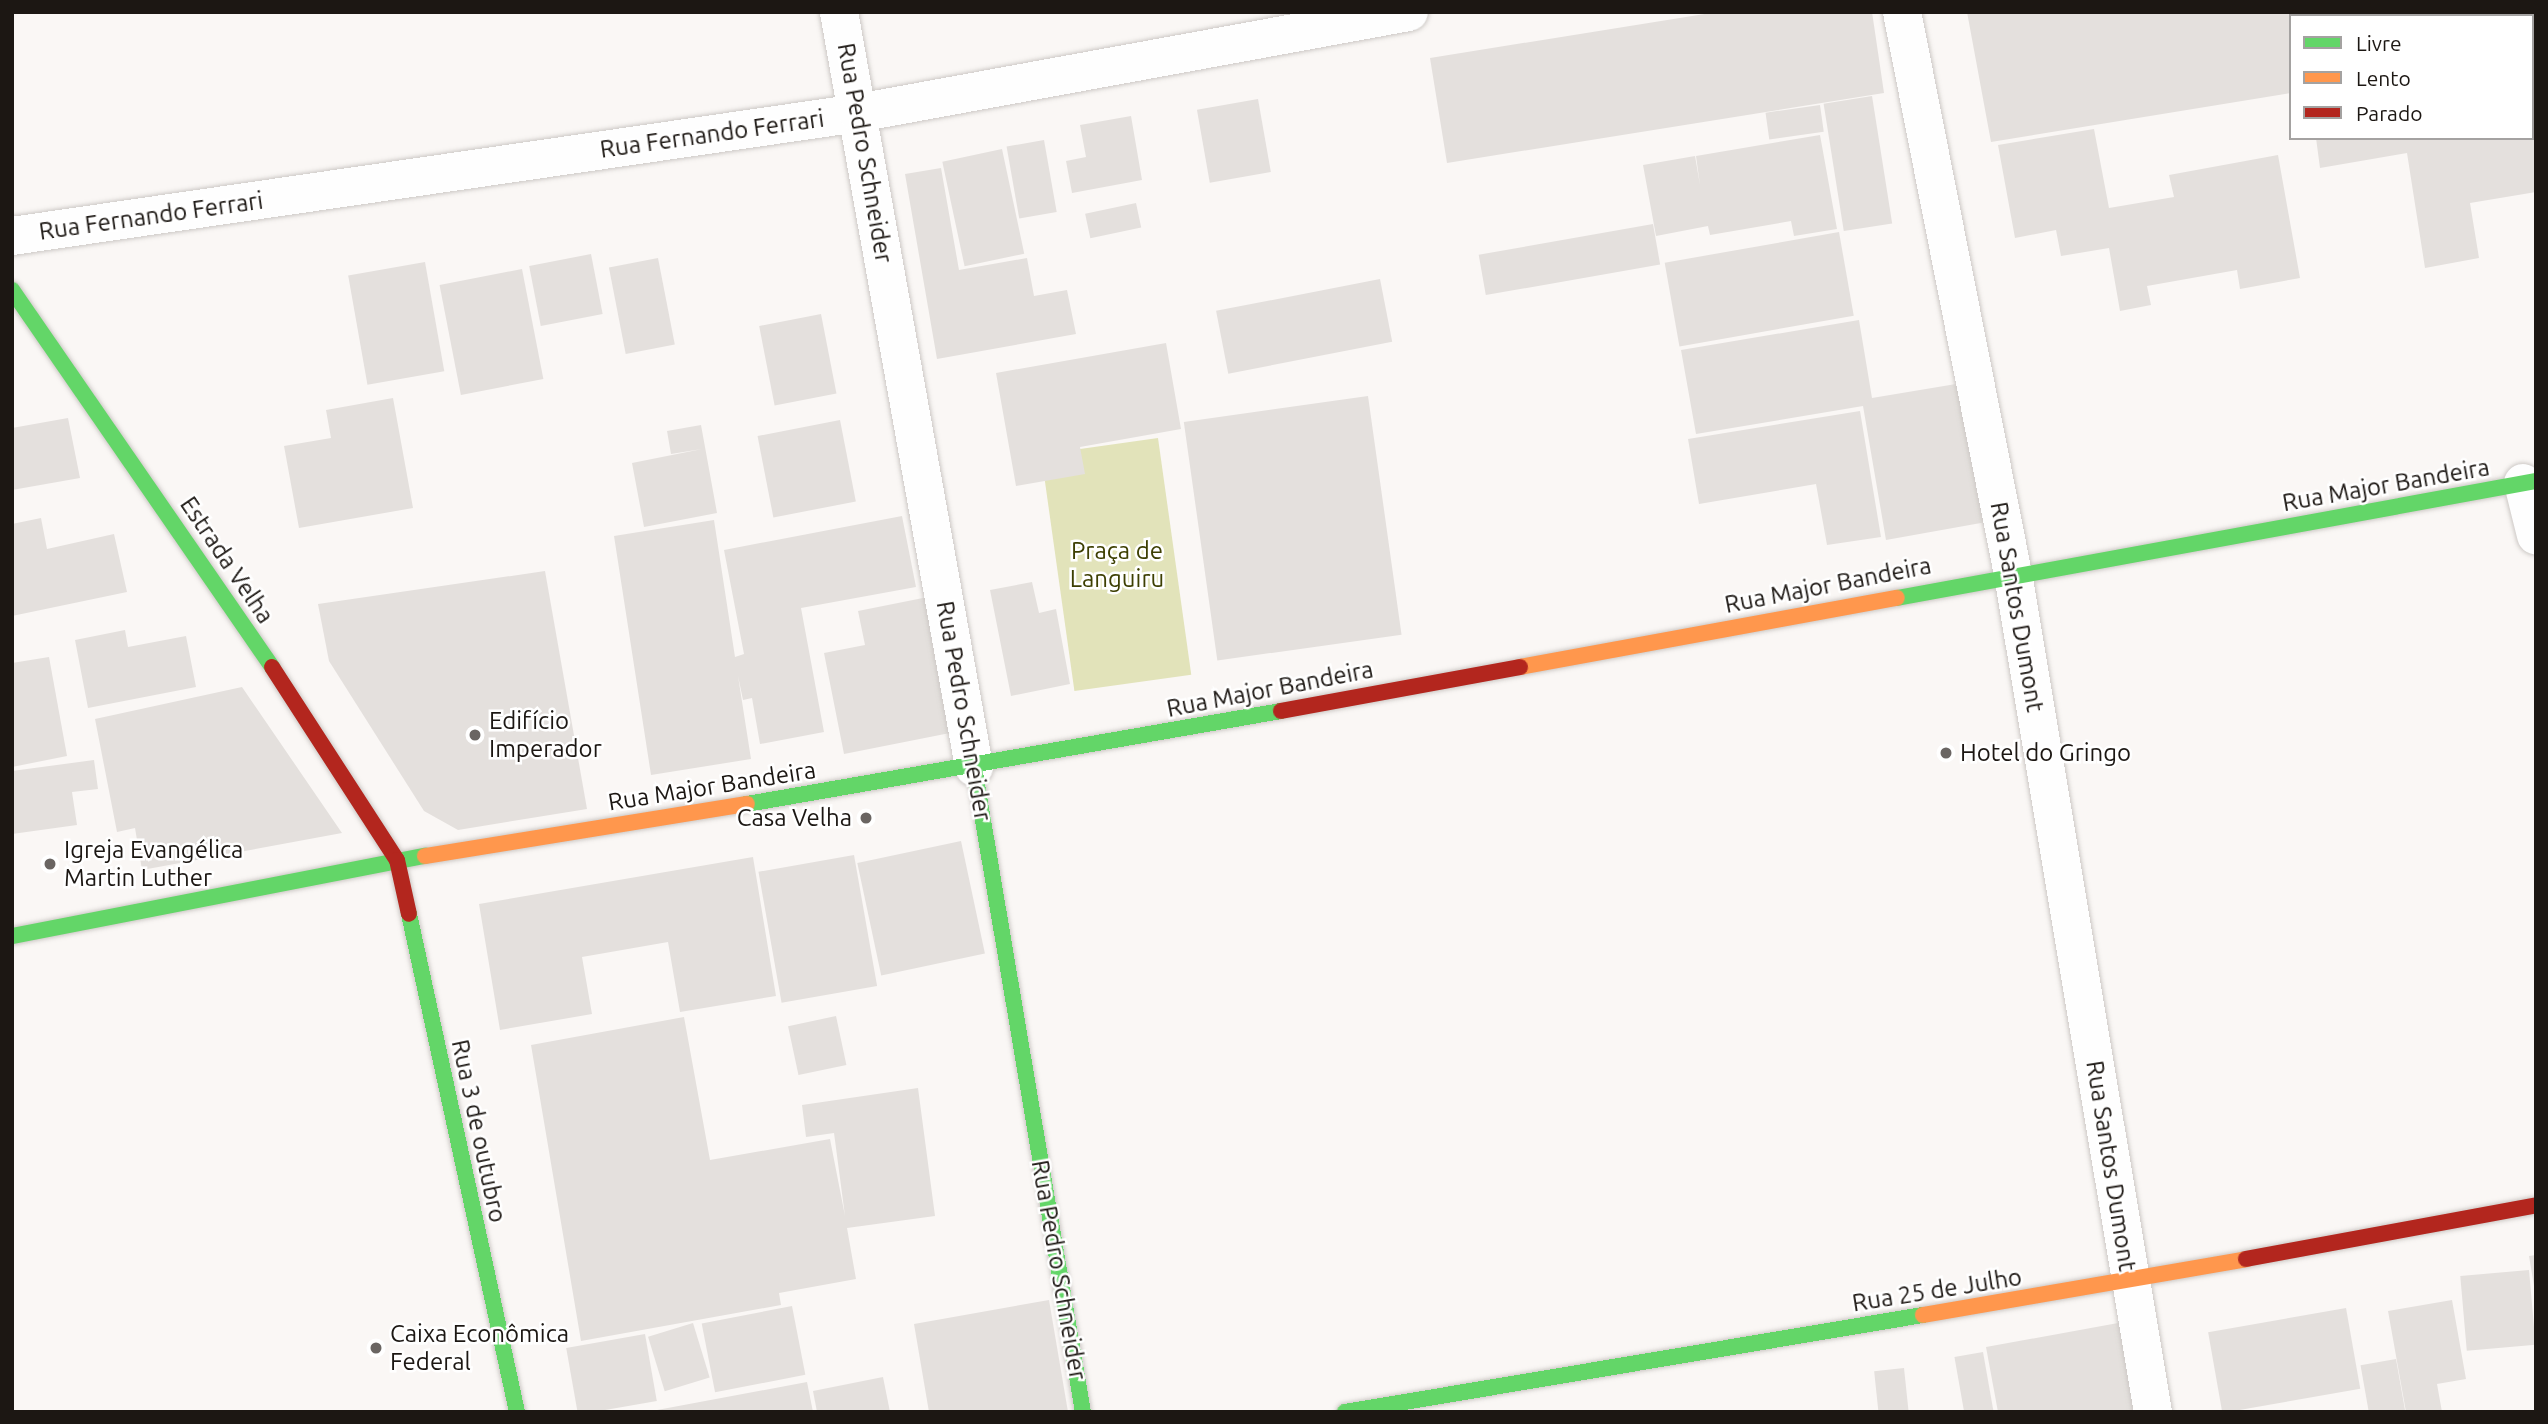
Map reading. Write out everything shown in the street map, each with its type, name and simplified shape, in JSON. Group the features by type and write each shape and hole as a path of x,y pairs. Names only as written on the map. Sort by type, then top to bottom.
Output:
{"main road":[{"name":"Estrada Velha","path":"12,290 216,580 397,860"},
{"name":"Rua Major Bandeira","path":"12,936 397,860 974,767 2012,574 2530,482"},
{"name":"Rua Pedro Schneider","path":"974,767 1083,1412"},
{"name":"Rua 3 de outubro","path":"397,860 517,1412"},
{"name":"Rua 25 de Julho","path":"1345,1412 2130,1280 2536,1205"}],"street":[{"name":"Rua Pedro Schneider","path":"839,12 974,767"},
{"name":"Rua Fernando Ferrari","path":"12,236 858,113 1409,12"},
{"name":"Rua Santos Dumont","path":"1902,12 2012,574 2153,1412"},
{"path":"2530,482 2536,535"}],"green space":[{"name":"Praça de Languiru","path":"1158,438 1191,675 1074,691 1041,454"}],"building":[{"path":"1717,12 1872,12 1884,93 1447,163 1430,58"},
{"path":"1967,12 2536,12 2536,192 2470,203 2479,258 2425,268 2407,153 2320,168 2316,140 2534,140 2534,14 2289,14 2289,93 1991,142"},
{"path":"1872,96 1892,223 1844,231 1824,104"},
{"path":"1258,99 1271,172 1210,183 1197,110"},
{"path":"1820,105 1824,132 1769,139 1766,113"},
{"path":"1131,116 1142,180 1072,193 1066,161 1086,157 1080,125"},
{"path":"2094,129 2109,208 2174,197 2169,175 2278,155 2300,278 2240,289 2237,270 2147,286 2151,305 2120,311 2109,248 2061,256 2056,230 2015,238 1998,145"},
{"path":"1820,135 1837,229 1794,236 1791,221 1710,235 1708,226 1656,236 1643,165 1695,156 1700,185 1696,156"},
{"path":"1044,140 1057,212 1019,218 1007,147"},
{"path":"1002,149 1024,254 965,266 942,162"},
{"path":"941,168 959,270 1027,258 1034,296 1067,290 1076,334 937,359 905,174"},
{"path":"1136,203 1141,227 1090,238 1085,214"},
{"path":"1653,224 1660,264 1486,295 1479,255"},
{"path":"1839,232 1854,316 1679,346 1665,263"},
{"path":"591,254 603,314 541,326 529,266"},
{"path":"658,258 675,344 626,354 609,268"},
{"path":"425,262 444,371 367,385 348,276"},
{"path":"522,269 543,379 461,395 440,285"},
{"path":"1380,279 1392,342 1228,374 1216,311"},
{"path":"821,314 836,394 775,406 759,326"},
{"path":"1859,320 1872,398 1968,382 1992,521 1886,540 1863,406 1696,434 1681,350"},
{"path":"1166,343 1181,429 1080,447 1085,474 1016,486 996,373"},
{"path":"1368,396 1402,635 1217,661 1184,422"},
{"path":"393,398 413,508 299,528 284,446 331,438 326,410"},
{"path":"1860,411 1881,537 1827,545 1816,484 1699,504 1688,439"},
{"path":"68,418 80,478 12,490 12,428"},
{"path":"840,420 856,501 773,518 758,436"},
{"path":"701,425 717,513 644,527 632,463 702,449 671,454 667,431"},
{"path":"902,516 916,587 801,608 824,732 760,744 752,698 743,700 738,676 751,759 651,775 614,536 714,520 735,657 744,654 724,550"},
{"path":"41,518 47,549 114,534 127,592 12,616 12,524"},
{"name":"Edifício Imperador","path":"545,571 587,809 458,830 424,811 329,661 318,604"},
{"path":"1032,582 1039,613 1056,609 1070,684 1011,696 990,590"},
{"path":"928,597 955,732 844,754 824,653 865,645 858,611"},
{"path":"125,630 128,647 186,636 196,687 88,708 75,640"},
{"path":"49,657 67,756 12,767 12,663"},
{"path":"242,687 342,833 142,870 135,828 117,832 95,719"},
{"path":"94,760 98,789 72,792 77,825 12,834 12,771"},
{"path":"961,841 985,953 881,976 857,863"},
{"path":"854,855 877,986 782,1003 758,872"},
{"path":"753,857 776,996 680,1012 668,942 582,957 592,1014 500,1030 479,904"},
{"path":"836,1016 846,1065 798,1075 788,1026"},
{"path":"684,1017 710,1160 830,1139 845,1216 834,1133 806,1137 802,1105 918,1088 935,1216 847,1228 856,1279 779,1293 781,1305 581,1341 531,1045"},
{"path":"2536,1255 2536,1286 2534,1286 2529,1256"},
{"path":"2529,1270 2536,1345 2467,1351 2460,1276"},
{"path":"1049,1300 1068,1412 929,1412 914,1324"},
{"path":"2452,1300 2466,1379 2437,1384 2442,1412 2406,1412 2388,1311"},
{"path":"792,1306 805,1375 715,1392 702,1324"},
{"path":"2346,1308 2360,1389 2222,1412 2208,1332"},
{"path":"2129,1321 2145,1412 1998,1412 1986,1347"},
{"path":"693,1323 710,1378 665,1391 648,1337"},
{"path":"645,1334 657,1401 594,1412 578,1412 566,1348"},
{"path":"1983,1352 1994,1412 1964,1412 1954,1357"},
{"path":"2396,1359 2405,1412 2369,1412 2361,1365"},
{"path":"1904,1368 1909,1412 1878,1412 1874,1371"},
{"path":"883,1377 890,1412 817,1412 813,1391"},
{"path":"807,1382 813,1412 657,1412 657,1410"}],"traffic: fast":[{"path":"12,290 272,667"},
{"path":"1897,598 2536,481"},
{"path":"747,804 1281,711"},
{"path":"974,767 1083,1412"},
{"path":"12,936 425,856"},
{"path":"409,914 517,1412"},
{"path":"1345,1412 1923,1315"}],"traffic: slow":[{"path":"1520,667 1897,598"},
{"path":"425,856 747,804"},
{"path":"1923,1315 2246,1259"}],"traffic: jam":[{"path":"272,667 397,860 409,914"},
{"path":"1281,711 1520,667"},
{"path":"2246,1259 2536,1205"}],"place":[{"name":"Edifício Imperador","path":"475,735"},
{"name":"Hotel do Gringo","path":"1946,753"},
{"name":"Casa Velha","path":"866,818"},
{"name":"Igreja Evangélica Martin Luther","path":"50,864"},
{"name":"Caixa Econômica Federal","path":"376,1348"}]}
